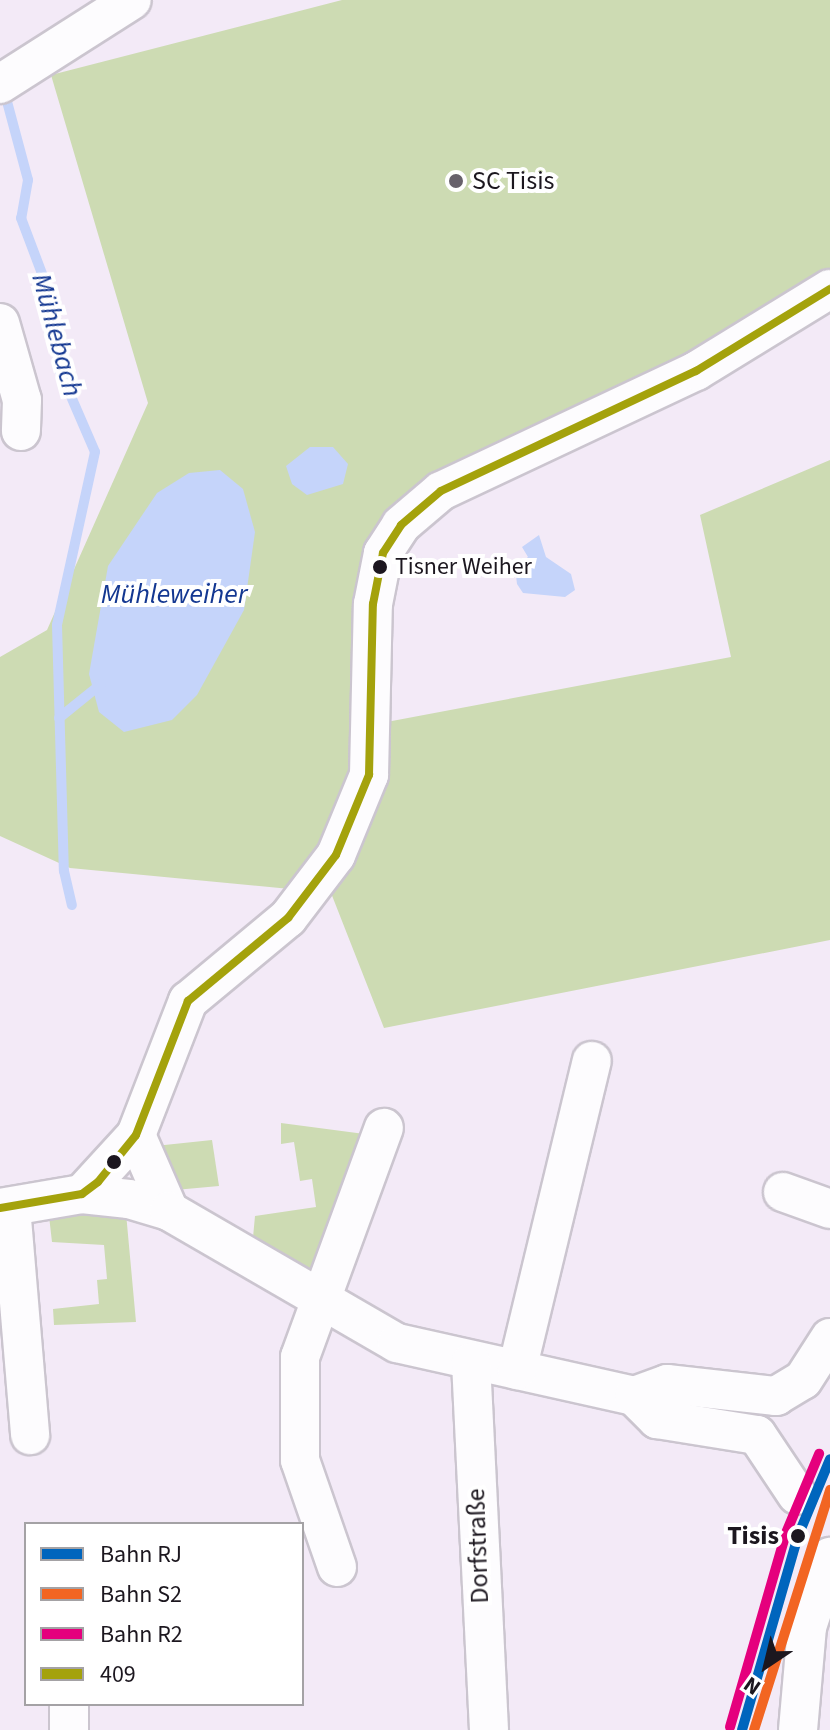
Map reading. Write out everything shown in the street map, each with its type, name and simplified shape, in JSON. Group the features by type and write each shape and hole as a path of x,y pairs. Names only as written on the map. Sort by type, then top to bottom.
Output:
{"street":[{"path":"2,82 132,0"},
{"path":"82,1194 136,1135 188,1001 288,918 336,855 369,775 373,604 383,553 401,525 441,491 696,371 830,289"},
{"path":"0,323 22,400 21,431"},
{"path":"517,1370 592,1061"},
{"path":"337,1567 300,1460 300,1357 384,1128"},
{"path":"136,1135 169,1211"},
{"path":"783,1192 830,1209"},
{"path":"30,1435 5,1208 82,1194 169,1211 397,1343 634,1396 657,1419 757,1435 797,1495"},
{"path":"634,1396 667,1384 776,1396 803,1380 830,1338"},
{"name":"Dorfstraße","path":"471,1362 489,1730"},
{"path":"798,1730 807,1627 830,1557"},
{"path":"69,1706 69,1730"}],"green space":[{"path":"342,0 830,0 830,287 530,441 384,557 376,724 731,657 700,515 830,460 830,940 384,1028 331,893 70,868 0,836 0,657 47,630 148,403 51,75"},
{"path":"281,1123 372,1135 317,1278 252,1248 255,1216 316,1207 312,1179 300,1181 294,1142 281,1144"},
{"path":"212,1140 219,1186 175,1190 155,1146"},
{"path":"102,1208 126,1213 136,1322 54,1325 53,1309 99,1304 97,1280 107,1279 104,1245 52,1242 49,1216"}],"water":[{"path":"310,447 333,447 348,464 343,484 307,495 292,484 286,466"},
{"name":"Mühleweiher","path":"220,470 243,489 255,532 244,610 197,695 172,720 124,732 99,712 89,674 108,566 157,493 189,473"},
{"path":"539,535 546,557 571,574 575,590 565,597 523,593 517,584 515,567 528,557 522,547"}],"waterway":[{"name":"Mühlebach","path":"5,94 28,180 21,218 46,284 60,371 95,452 57,625 64,871 72,905"},
{"name":"Mühlebach","path":"59,718 101,684"}],"rail line":[{"name":"R2","path":"730,1727 786,1533 819,1454"},
{"name":"RJ","path":"742,1730 798,1536 830,1459"},
{"name":"S2","path":"754,1730 830,1490"}],"transit line":[{"name":"409","path":"0,1208 82,1194 98,1182 136,1135 188,1001 288,918 336,855 369,775 373,604 383,553 401,525 441,491 696,371 830,289"}],"place":[{"name":"SC Tisis","path":"456,181"},
{"name":"Tisner Weiher","path":"380,567"},
{"name":"Tisis","path":"798,1536"}]}
